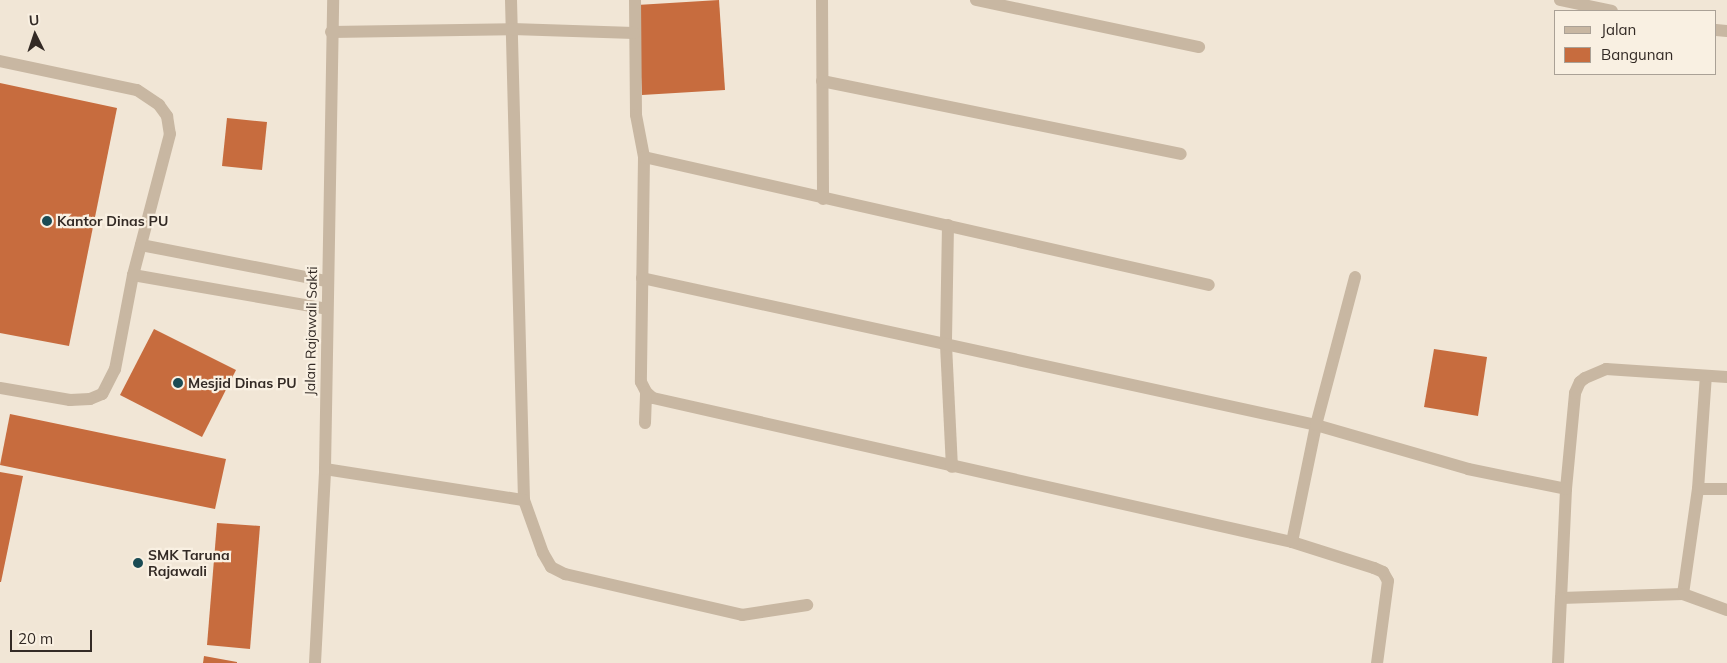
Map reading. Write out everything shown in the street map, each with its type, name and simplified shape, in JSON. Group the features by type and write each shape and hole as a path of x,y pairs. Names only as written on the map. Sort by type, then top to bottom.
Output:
{"street":[{"name":"Jalan Rajawali Sakti","path":"315,663 325,469 333,0"},
{"path":"511,0 524,500 543,553 551,567 565,574 742,615 807,605"},
{"path":"635,0 636,115 644,157 641,382 646,392 654,398 952,467 1292,542 1374,568 1386,576 1388,580 1377,663"},
{"path":"822,0 823,199"},
{"path":"976,0 1198,47"},
{"path":"1560,0 1607,10"},
{"path":"331,32 512,29 634,33"},
{"path":"0,61 137,90 159,105 167,116 170,134 133,275 115,370 102,394 90,399 70,400 0,388"},
{"path":"822,81 1181,154"},
{"path":"644,157 1209,285"},
{"path":"948,225 946,345 952,467"},
{"path":"141,245 327,282"},
{"path":"133,275 327,309"},
{"path":"1292,542 1316,424 1355,277"},
{"path":"642,278 1316,424 1468,469 1566,489"},
{"path":"1558,663 1566,489 1575,393 1580,382 1584,378 1606,369 1727,377"},
{"path":"1684,594 1698,489 1706,376"},
{"path":"645,423 646,392"},
{"path":"325,469 524,500"},
{"path":"1698,489 1727,489"},
{"path":"1561,598 1684,594 1727,610"}],"building":[{"path":"719,0 725,90 642,95 637,5"},
{"name":"Kantor Dinas PU","path":"0,83 117,108 69,346 0,333"},
{"path":"227,118 267,122 262,170 222,166"},
{"name":"Mesjid Dinas PU","path":"154,329 236,370 202,437 120,395"},
{"path":"1434,349 1487,357 1478,416 1424,407"},
{"path":"10,414 226,459 215,509 0,465"},
{"path":"0,472 23,476 1,582 0,582"},
{"path":"217,523 260,526 250,649 207,645"},
{"path":"204,656 237,662 237,663 203,663"}],"place":[{"name":"Kantor Dinas PU","path":"47,221"},
{"name":"Mesjid Dinas PU","path":"178,383"},
{"name":"SMK Taruna Rajawali","path":"138,563"}]}
